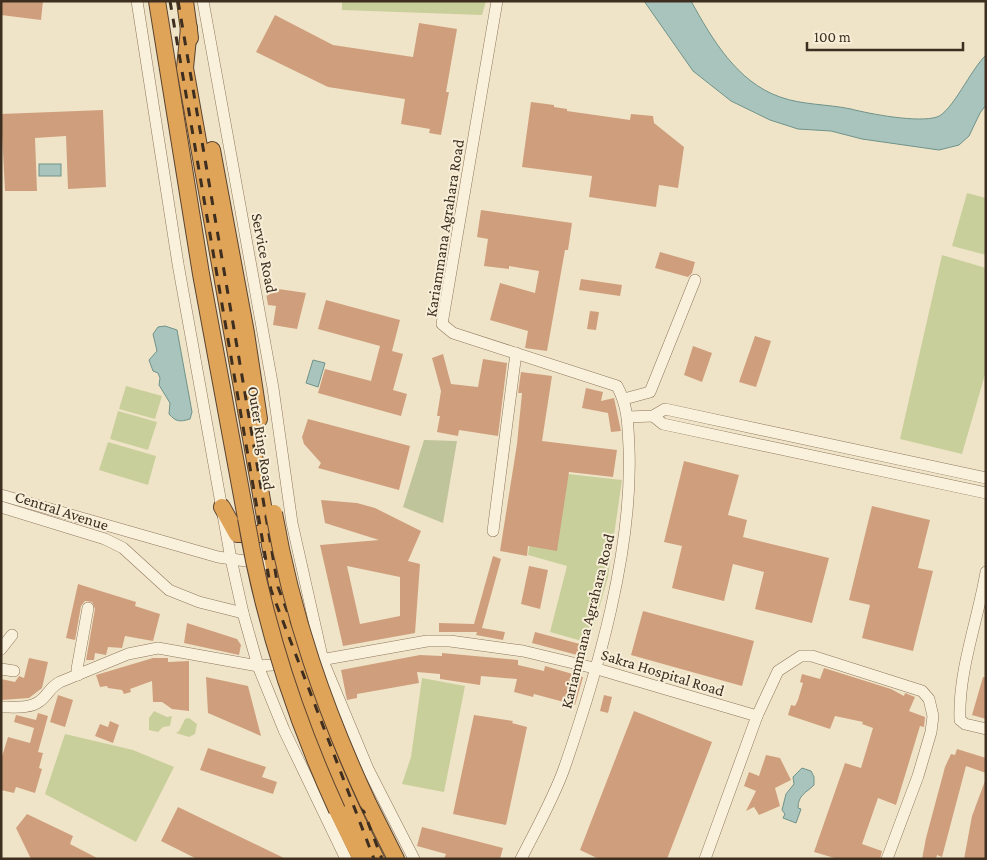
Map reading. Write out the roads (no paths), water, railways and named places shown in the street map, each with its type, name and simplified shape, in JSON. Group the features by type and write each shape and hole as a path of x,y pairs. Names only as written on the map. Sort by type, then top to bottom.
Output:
{"highway":[{"path":"148,1 159,8"},
{"name":"Outer Ring Road","path":"186,1 189,28 246,333 274,513 286,574 304,644 330,717 368,803 396,859"},
{"name":"Outer Ring Road","path":"159,8 201,274 264,612 299,724 361,859"},
{"path":"189,28 185,68 223,273 273,565 295,664 336,772 376,859"},
{"path":"222,507 237,534 268,534"}],"street":[{"path":"137,1 178,264 231,560 243,613 258,666 284,730 346,859"},
{"name":"Service Road","path":"204,1 273,388 290,512 299,560 323,661 363,759 414,859"},
{"name":"Kariammana Agrahara Road","path":"497,2 442,324 453,333 616,386 624,399 628,416 630,467 626,533 594,668 564,767 521,859"},
{"path":"624,399 650,392 695,280"},
{"path":"494,531 516,353"},
{"path":"628,416 653,416 665,409 986,478"},
{"path":"653,416 663,424 986,493"},
{"name":"Central Avenue","path":"1,495 231,560 273,565 299,560"},
{"name":"Central Avenue","path":"1,508 105,539 123,548 169,590 199,602 243,613"},
{"path":"986,572 966,665 959,709 960,720 965,724 986,729"},
{"path":"78,675 76,669 88,608"},
{"path":"1,649 12,635"},
{"name":"Sakra Hospital Road","path":"1,708 31,706 41,701 51,687 128,654 158,648 258,666 323,661 427,641 450,641 527,652 594,668 757,716"},
{"path":"705,859 757,716 778,671 801,656 812,656 922,691 929,699 933,716 931,732 918,776 887,859"},
{"path":"1,669 14,671"},
{"path":"310,785 363,759"}],"water":[{"path":"644,1 691,1 717,44 738,70 765,90 788,100 842,107 894,117 929,119 937,117 949,107 986,55 986,105 969,136 959,145 939,150 862,139 831,131 798,129 770,120 731,101 693,71"},
{"path":"39,164 61,164 61,176 39,176"},
{"path":"165,326 177,330 192,412 190,419 187,420 176,420 169,414 170,403 159,385 160,378 158,373 153,371 149,360 157,351 153,334 158,327"},
{"path":"313,360 325,363 318,387 306,383"},
{"path":"802,768 811,771 814,777 814,785 799,800 798,808 801,809 796,823 783,818 785,814 782,810 786,794 794,784 793,777"}],"railway":[{"path":"170,1 271,590 374,859"},
{"path":"178,1 278,587 382,859"}]}
